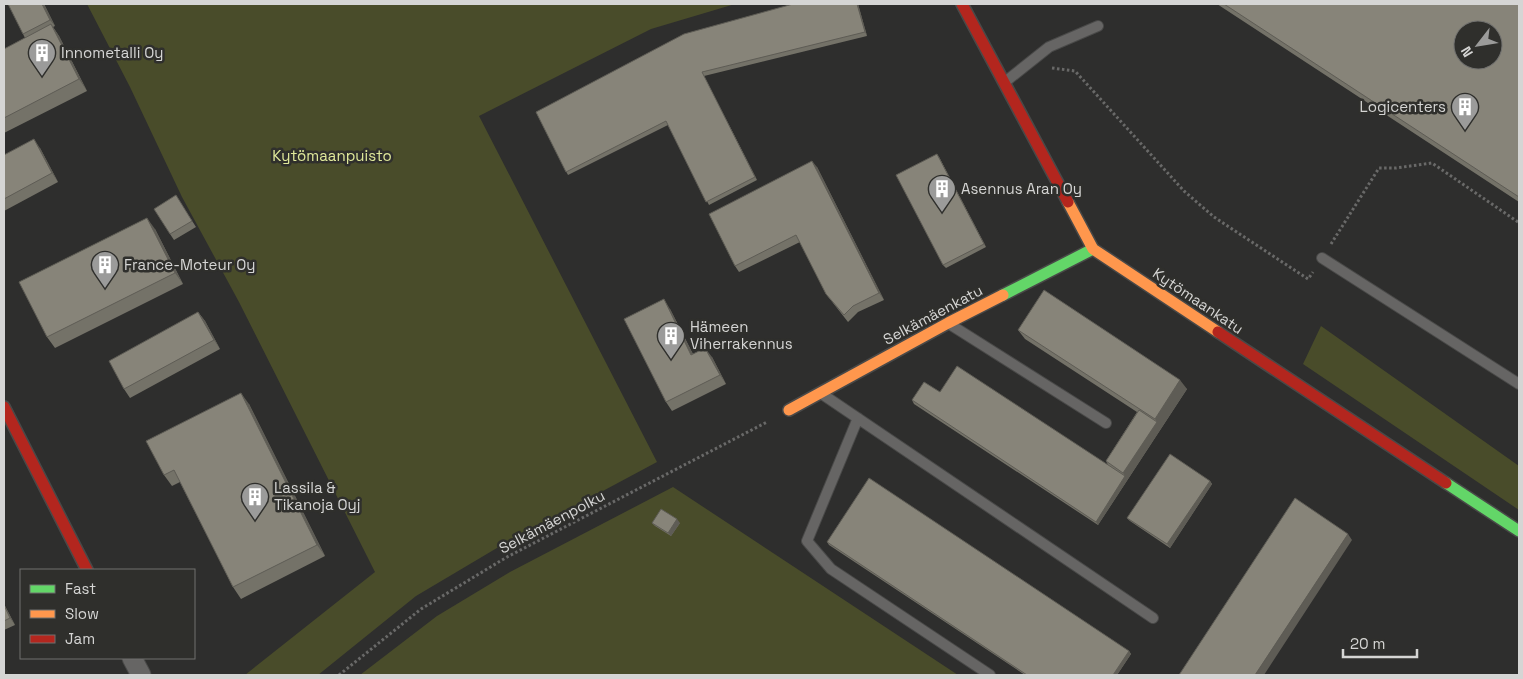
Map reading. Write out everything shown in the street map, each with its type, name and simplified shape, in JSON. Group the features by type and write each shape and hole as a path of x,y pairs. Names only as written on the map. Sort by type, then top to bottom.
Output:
{"street":[{"name":"Kytömaankatu","path":"962,4 1093,249 1519,531"},
{"name":"Selkämäenkatu","path":"788,410 948,323 1093,249"},
{"path":"4,407 15,439 87,569"},
{"path":"133,659 141,675"}],"lane":[{"path":"1004,82 1049,48 1098,26"},
{"path":"1322,258 1519,384"},
{"path":"948,323 1106,423"},
{"path":"820,392 1152,618"},
{"path":"858,418 807,541 831,569 990,675"}],"path":[{"path":"1026,65 1075,71 1184,191 1214,217 1308,279 1380,168 1396,168 1432,163 1518,222"},
{"name":"Selkämäenpolku","path":"339,675 421,609 499,562 788,410"}],"green space":[{"name":"Kytömaanpuisto","path":"87,4 735,4 651,29 479,116 657,462 502,545 416,596 318,675 245,675 375,572 239,302 182,197 130,87"},
{"path":"1321,326 1519,466 1519,510 1303,364"},
{"path":"673,487 958,675 360,675 437,616 510,572"}],"building":[{"path":"8,4 42,4 50,20 23,34"},
{"path":"793,4 857,4 865,32 702,72 755,177 706,202 666,121 566,172 536,112 684,34"},
{"name":"Logicenters","path":"1224,4 1519,4 1519,197"},
{"name":"Innometalli Oy","path":"51,24 79,79 4,118 4,49"},
{"path":"34,139 52,173 4,199 4,155"},
{"name":"Asennus Aran Oy","path":"937,154 984,244 943,265 896,175"},
{"path":"812,161 879,293 853,306 844,315 826,294 796,235 735,266 709,214"},
{"path":"176,195 192,221 170,234 154,209"},
{"name":"France-Moteur Oy","path":"147,218 175,273 47,337 19,282"},
{"path":"1044,290 1180,380 1155,419 1018,330"},
{"name":"Hämeen Viherrakennus","path":"664,299 691,355 705,348 720,375 666,402 624,319"},
{"path":"198,312 214,340 124,389 109,361"},
{"path":"957,366 1125,476 1096,522 912,400 924,382 940,392"},
{"name":"Lassila & Tikanoja Oyj","path":"241,393 317,545 233,587 174,470 164,475 146,441"},
{"path":"1139,410 1157,422 1123,473 1106,461"},
{"path":"1170,454 1210,481 1167,544 1127,518"},
{"path":"869,478 1129,651 1113,675 1027,675 827,542"},
{"path":"1295,498 1348,534 1255,675 1179,675"},
{"path":"661,509 677,519 668,533 652,523"},
{"path":"4,605 10,618 4,621"}],"traffic: fast":[{"path":"1003,295 1093,249"},
{"path":"1446,483 1519,531"}],"traffic: slow":[{"path":"1068,202 1093,249 1218,332"},
{"path":"789,410 1003,295"}],"traffic: jam":[{"path":"962,4 1068,202"},
{"path":"1218,332 1446,483"},
{"path":"4,407 86,569"}],"place":[{"name":"Innometalli Oy","path":"42,77"},
{"name":"Logicenters","path":"1465,131"},
{"name":"Asennus Aran Oy","path":"942,213"},
{"name":"France-Moteur Oy","path":"105,289"},
{"name":"Hämeen Viherrakennus","path":"671,360"},
{"name":"Lassila & Tikanoja Oyj","path":"255,521"}]}
